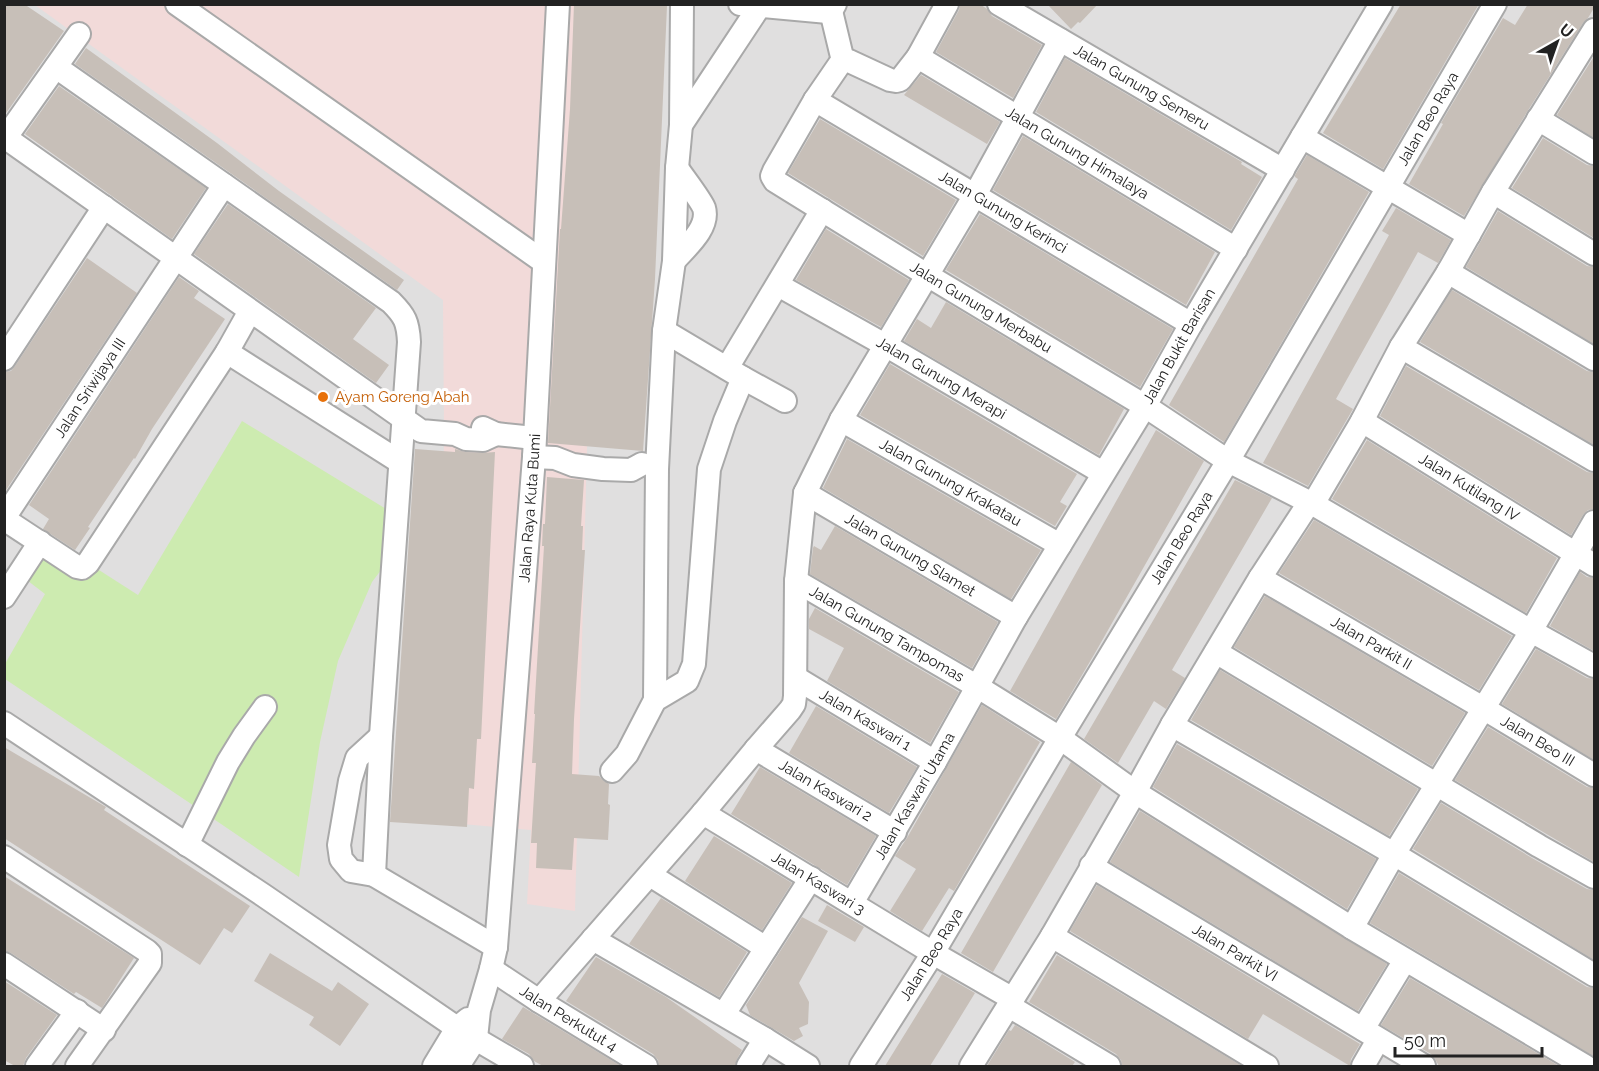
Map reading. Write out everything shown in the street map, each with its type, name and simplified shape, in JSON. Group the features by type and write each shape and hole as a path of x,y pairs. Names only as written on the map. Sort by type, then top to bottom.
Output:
{"street":[{"path":"177,4 544,262"},
{"name":"Jalan Raya Kuta Bumi","path":"466,1033 479,1010 494,958 541,451 544,262 558,4"},
{"path":"612,771 627,754 655,700 650,467 664,331 674,261 700,230 705,218 704,207 677,168 681,125 682,4"},
{"path":"843,61 890,80 896,81 902,78 918,57 947,4"},
{"name":"Jalan Gunung Semeru","path":"999,4 1283,170"},
{"name":"Jalan Bukit Barisan","path":"978,687 1016,617 1145,406 1191,324 1381,4"},
{"name":"Jalan Beo Raya","path":"861,1066 933,953 1228,461 1495,4"},
{"path":"681,125 749,6 791,7 828,12 833,8 843,61 815,100"},
{"path":"79,33 5,139 421,431 455,434 466,439 483,440 496,434 541,451 572,452 632,460 650,467"},
{"path":"539,1000 650,875 794,704 796,581 805,493 841,420 975,195 1060,40"},
{"path":"971,1066 1052,936 1172,725 1260,578 1305,509 1313,504 1362,421 1401,347 1448,272 1493,192 1538,119 1591,42"},
{"name":"Jalan Gunung Himalaya","path":"918,57 1236,249"},
{"path":"56,67 391,302 403,315 408,326 409,342 381,736 374,875"},
{"name":"Jalan Gunung Kerinci","path":"815,100 1191,324"},
{"name":"Jalan Gunung Merbabu","path":"815,100 772,176 775,182 1145,406 1228,461 1313,504 1594,666"},
{"path":"1538,119 1594,153"},
{"path":"1302,137 1469,235"},
{"name":"Jalan Sriwijaya III","path":"4,518 224,184"},
{"path":"1493,192 1594,254"},
{"path":"4,359 104,207"},
{"path":"655,700 687,681 692,673 709,469 725,421 735,373 778,285 820,208"},
{"path":"1448,272 1594,359"},
{"name":"Jalan Gunung Merapi","path":"778,285 1103,473"},
{"path":"4,518 77,567 82,568 88,563 227,352 250,311"},
{"path":"664,331 785,400"},
{"path":"1401,347 1594,460"},
{"path":"227,352 400,462"},
{"name":"Jalan Gunung Krakatau","path":"841,420 1060,545"},
{"name":"Jalan Kutilang IV","path":"1362,421 1586,559"},
{"name":"Jalan Gunung Slamet","path":"805,493 1016,617"},
{"path":"1352,928 1394,854 1531,631 1586,559 1594,522"},
{"path":"4,597 40,542"},
{"name":"Jalan Parkit II","path":"1260,578 1483,708"},
{"name":"Jalan Gunung Tampomas","path":"796,581 978,687 1060,738 1135,792 1352,928 1585,1066"},
{"path":"1216,652 1437,786 1594,877"},
{"name":"Jalan Kaswari 1","path":"796,678 935,762"},
{"name":"Jalan Kaswari Utama","path":"852,903 978,687"},
{"path":"187,845 228,762 265,707"},
{"name":"Jalan Beo III","path":"1483,708 1594,775"},
{"path":"4,723 466,1033 522,1066"},
{"path":"1172,725 1394,854 1594,975"},
{"name":"Jalan Perkutut 4","path":"381,736 357,758 350,781 339,845 341,859 351,871 374,875 494,958 539,1000 646,1066"},
{"name":"Jalan Kaswari 2","path":"756,749 895,832"},
{"name":"Jalan Kaswari 3","path":"703,813 933,953 1109,1066"},
{"path":"4,857 150,954 150,963 77,1066"},
{"name":"Jalan Parkit VI","path":"1092,866 1369,1047"},
{"path":"650,875 766,948"},
{"path":"724,1014 811,878"},
{"path":"1052,936 1267,1066"},
{"path":"593,939 724,1014 808,1066"},
{"path":"1369,1047 1406,960"},
{"path":"4,964 104,1030"},
{"path":"37,1066 77,1011"},
{"path":"434,1066 466,1033"},
{"path":"458,1066 466,1033"},
{"path":"748,1066 765,1039"},
{"path":"1369,1047 1394,1066"},
{"path":"1369,1047 1424,1066"}],"shaded area":[{"path":"5,5 1594,5 1594,1066 5,1066"},
{"path":"35,5 617,5 587,448 575,911 527,904 531,830 440,822 443,300"}],"green space":[{"path":"242,421 396,515 394,553 372,582 338,661 320,742 299,877 5,679 5,664 45,594 19,574 40,542 88,563 138,595"}],"building":[{"path":"4,4 24,4 64,31 4,116"},
{"path":"574,4 667,6 655,279 643,451 548,443 560,229 570,109"},
{"path":"960,4 980,4 992,16 1042,45 1013,98 936,52"},
{"path":"1047,4 1098,4 1071,29"},
{"path":"1401,4 1479,4 1383,169 1323,133"},
{"path":"1528,4 1594,4 1594,8 1464,216 1409,184 1443,124 1441,123 1503,18 1515,25"},
{"path":"86,48 404,280 397,290 75,64"},
{"path":"1065,58 1242,162 1241,164 1262,177 1231,230 1036,112"},
{"path":"1594,59 1594,138 1557,115"},
{"path":"921,75 1000,122 987,144 904,95"},
{"path":"59,86 206,188 172,239 25,134"},
{"path":"820,119 956,200 923,256 788,173"},
{"path":"1023,136 1215,252 1186,305 993,190"},
{"path":"1543,138 1587,165 1594,166 1594,238 1512,188"},
{"path":"1307,155 1369,192 1224,442 1169,405 1298,179 1295,175"},
{"path":"228,204 376,308 353,339 389,365 376,383 194,254"},
{"path":"1396,208 1451,240 1438,263 1418,252 1336,399 1353,409 1308,486 1263,463 1389,235 1382,231"},
{"path":"1498,211 1587,266 1594,267 1594,344 1466,267"},
{"path":"980,214 1173,329 1140,387 946,270"},
{"path":"826,229 909,280 881,327 796,280"},
{"path":"87,258 137,293 6,490 4,489 4,372 11,371 15,366"},
{"path":"179,277 199,291 194,298 225,319 75,550 43,529 49,519 29,505"},
{"path":"1452,290 1587,371 1594,372 1594,445 1420,342"},
{"path":"946,302 1124,409 1099,455 904,341 917,319 931,328"},
{"path":"890,364 1077,474 1060,502 1067,506 1055,526 860,415"},
{"path":"1406,366 1587,472 1594,473 1594,509 1588,510 1583,515 1571,535 1380,416"},
{"path":"1156,430 1204,461 1056,719 1010,691"},
{"path":"847,439 1041,550 1011,599 823,488"},
{"path":"1367,440 1557,558 1526,613 1332,499"},
{"path":"415,449 495,452 481,739 477,739 474,789 469,788 467,827 390,822"},
{"path":"547,477 584,480 581,526 583,526 582,550 585,550 572,774 599,776 609,784 608,840 574,838 572,870 536,868 537,843 531,843 536,763 532,763 534,714"},
{"path":"1235,480 1272,498 1172,670 1185,678 1166,709 1154,701 1118,763 1084,739"},
{"path":"1314,520 1512,636 1479,690 1279,573"},
{"path":"835,526 998,622 972,668 810,574 814,546 821,550"},
{"path":"1580,572 1587,577 1594,578 1594,651 1550,626"},
{"path":"1265,596 1465,713 1432,766 1234,647"},
{"path":"815,608 959,692 930,743 827,681 844,648 809,629 809,619"},
{"path":"1536,649 1587,678 1594,679 1594,760 1502,704"},
{"path":"1220,670 1418,789 1389,836 1191,720"},
{"path":"982,705 1040,742 954,891 949,888 922,931 890,911 916,869 895,856"},
{"path":"816,706 917,767 889,813 789,753"},
{"path":"1488,727 1587,787 1594,788 1594,862 1455,780"},
{"path":"1177,744 1376,859 1347,909 1153,787"},
{"path":"4,747 106,807 104,810 250,906 232,933 224,928 200,965 4,838"},
{"path":"1071,762 1102,785 993,972 961,953"},
{"path":"760,767 876,836 847,885 731,814"},
{"path":"1441,803 1532,858 1587,889 1594,890 1594,960 1413,849"},
{"path":"1140,811 1387,964 1358,1011 1110,862"},
{"path":"714,836 792,883 762,930 685,881"},
{"path":"1399,873 1587,987 1594,988 1593,1056 1370,923"},
{"path":"4,876 134,958 102,1008 76,992 74,994 11,953 4,951"},
{"path":"1097,885 1360,1044 1351,1059 1350,1066 1263,1014 1248,1039 1070,931"},
{"path":"661,898 747,952 719,997 629,944"},
{"path":"827,905 864,927 855,942 818,921"},
{"path":"802,917 828,931 799,983 809,1002 808,1024 799,1028 803,1036 794,1041 750,1015 746,1005"},
{"path":"270,953 332,991 338,982 369,1004 340,1046 309,1025 314,1017 254,981"},
{"path":"1057,955 1242,1066 1122,1066 1116,1054 1029,1002"},
{"path":"596,957 666,997 742,1050 735,1066 659,1066 653,1054 566,1001"},
{"path":"942,974 975,993 945,1042 930,1066 885,1066"},
{"path":"1410,978 1559,1066 1439,1066 1431,1054 1381,1025"},
{"path":"4,981 57,1015 26,1058 23,1066 15,1066 4,1060"},
{"path":"523,1007 621,1066 543,1066 534,1061 529,1054 502,1039"},
{"path":"1015,1025 1075,1062 1072,1066 987,1066 1009,1030 1011,1031"}],"place":[{"name":"Ayam Goreng Abah","path":"323,397"}]}
